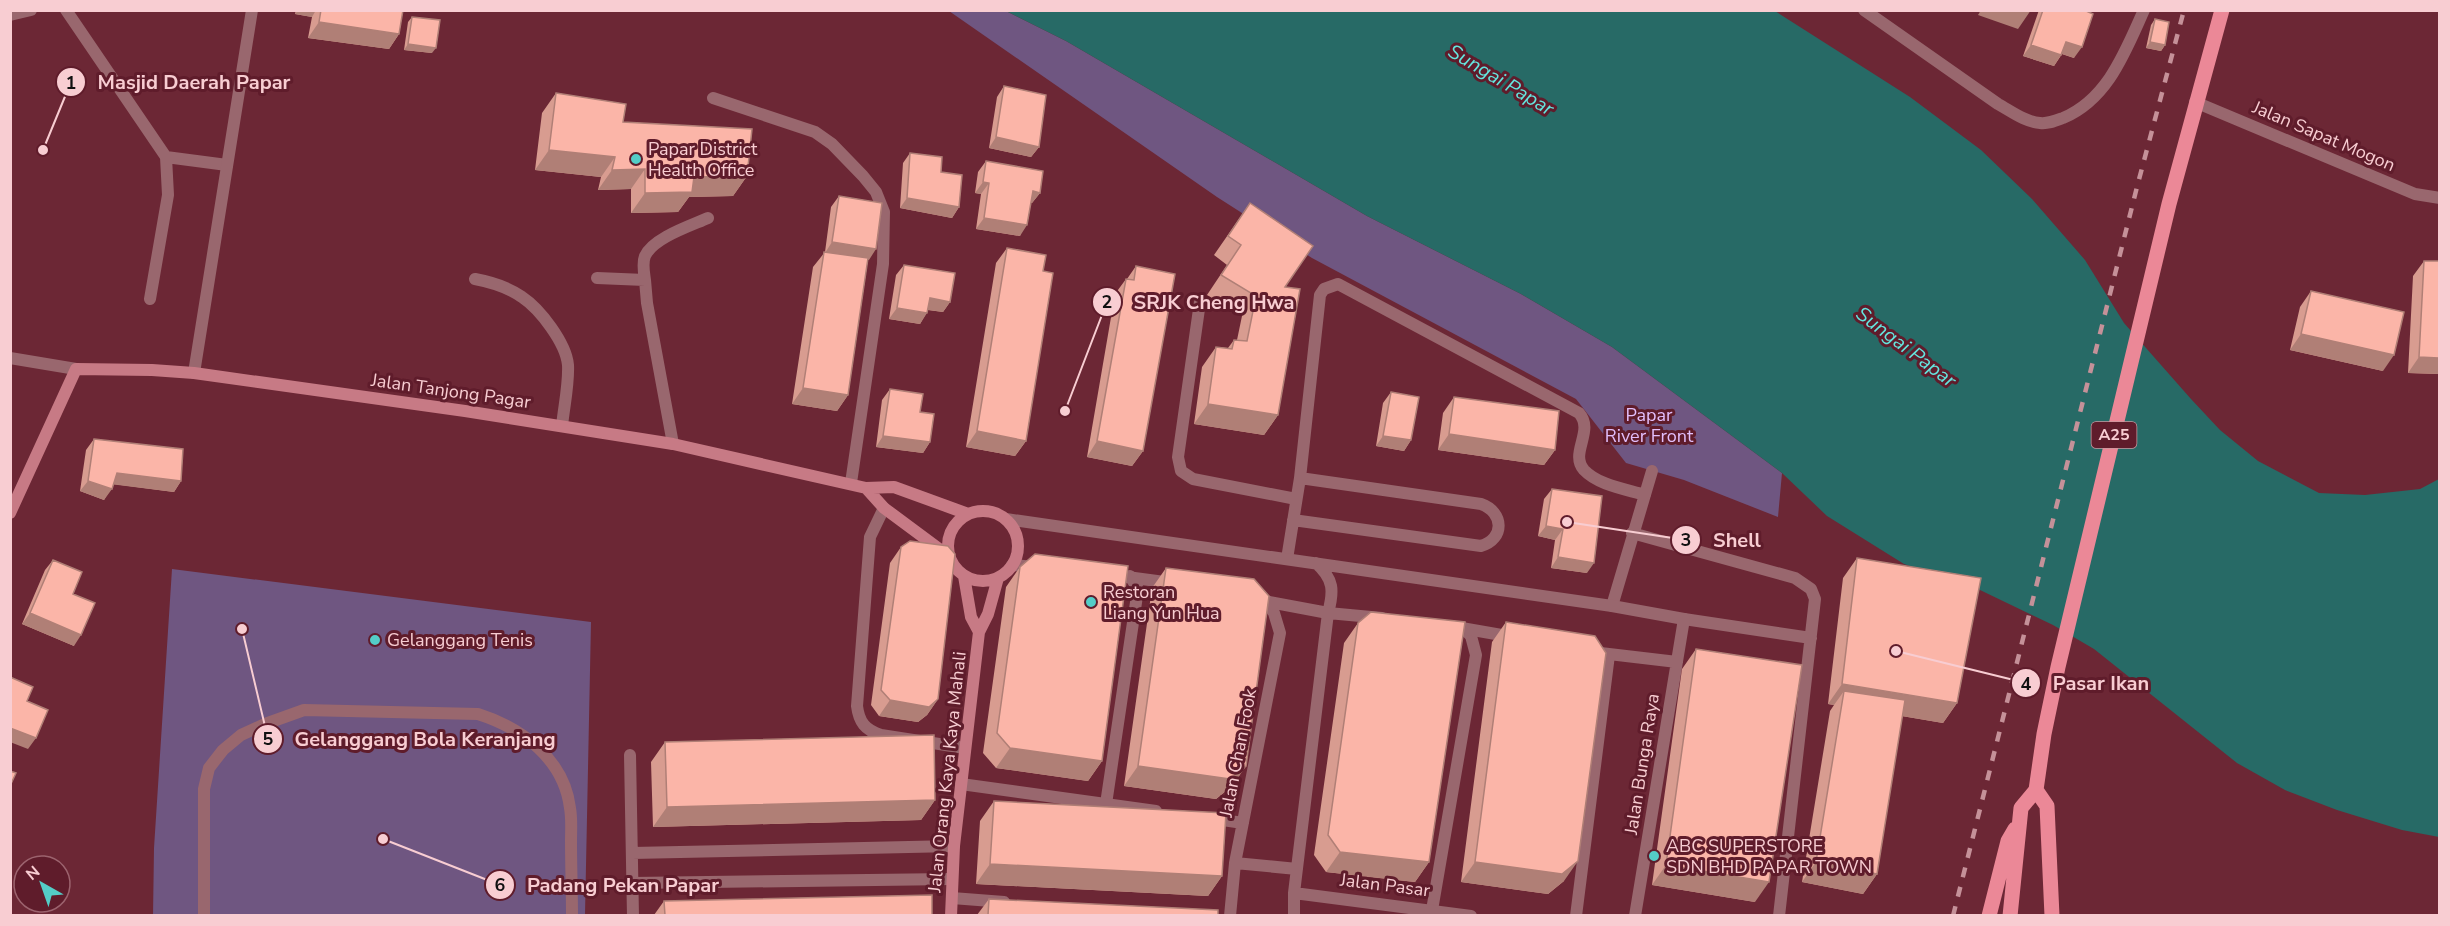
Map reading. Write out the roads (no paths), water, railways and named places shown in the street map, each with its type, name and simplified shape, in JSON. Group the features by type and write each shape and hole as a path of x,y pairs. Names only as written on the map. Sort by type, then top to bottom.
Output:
{"main road":[{"name":"A25","path":"2010,915 2021,808 2036,790 2044,734 2058,667 2169,204 2222,10"},
{"name":"Jalan Tanjong Pagar","path":"76,369 194,373 673,444 866,488 894,487 968,514"},
{"path":"10,513 76,369"},
{"path":"866,488 884,508 950,557"},
{"path":"988,511 1006,519 1012,527 1018,546 1012,565 998,578 987,581 975,580 964,576 955,568 950,557 949,537 953,528 968,514 988,511"},
{"name":"Jalan Orang Kaya Kaya Mahali","path":"964,576 971,617 979,632"},
{"name":"Jalan Orang Kaya Kaya Mahali","path":"951,915 954,846 979,632 988,614 998,578"},
{"path":"2036,790 2047,806 2052,915"},
{"path":"1989,915 2008,841 2020,822"}],"street":[{"path":"10,15 31,10"},
{"path":"66,10 166,157 168,195 150,299"},
{"path":"194,373 252,10"},
{"path":"1864,10 1998,104 2022,118 2039,123 2053,122 2072,115 2089,103 2106,86 2121,62 2144,10"},
{"path":"713,98 815,132 832,144 863,176 876,192 884,212 883,264 851,483"},
{"name":"Jalan Sapat Mogon","path":"2196,102 2415,194 2439,198"},
{"path":"166,157 227,165"},
{"path":"673,444 646,303 645,257 651,247 662,239 708,218"},
{"path":"597,278 645,280"},
{"path":"474,279 494,282 522,296 547,322 563,347 568,365 562,426"},
{"path":"1287,559 1300,478 1320,295 1324,289 1338,284 1579,413 1586,425 1579,459 1585,471 1607,484 1645,495"},
{"path":"1200,302 1178,457 1181,471 1193,478 1296,499"},
{"path":"10,358 76,369"},
{"path":"1612,606 1652,471"},
{"path":"1293,520 1480,546 1494,540 1498,533 1499,522 1496,514 1490,507 1481,504 1300,478"},
{"path":"884,508 870,537 857,706 859,716 863,725 871,732 965,748"},
{"path":"1006,519 1612,606 1811,638"},
{"path":"1632,533 1804,582 1815,599 1811,638 1802,676 1779,915"},
{"path":"1294,915 1294,892 1333,588 1328,575 1316,563"},
{"path":"1012,565 1047,568"},
{"path":"1095,573 1185,585"},
{"path":"1106,804 1137,589 1130,576"},
{"path":"1243,597 1328,613 1395,620"},
{"name":"Jalan Chan Fook","path":"1230,915 1235,863 1280,633 1274,613 1266,601"},
{"name":"Jalan Bunga Raya","path":"1635,915 1683,662 1684,619"},
{"path":"1440,624 1530,640"},
{"path":"1431,912 1476,655 1471,636 1462,627"},
{"path":"1575,649 1609,655 1683,662"},
{"path":"1576,915 1609,655"},
{"path":"204,915 204,789 209,768 223,750 241,735 304,710 478,714 503,722 524,735 555,770 564,786 570,808 572,915"},
{"path":"630,755 633,915"},
{"path":"961,784 1174,813"},
{"path":"1197,816 1243,823"},
{"path":"632,853 954,846"},
{"path":"1235,863 1297,869"},
{"path":"632,883 952,879"},
{"name":"Jalan Pasar","path":"1294,892 1431,912 1471,915"},
{"path":"952,898 1021,903"}],"water":[{"name":"Sungai Papar","path":"1006,11 1775,11 1910,97 1981,150 2032,199 2085,260 2124,323 2191,399 2220,430 2258,461 2319,493 2365,495 2420,489 2439,479 2439,837 2402,830 2337,810 2285,790 2237,763 2094,649 2053,625 1980,590 1904,564 1827,516 1782,473 1612,347 1521,294 1367,216 1066,41"}],"railway":[{"path":"1953,916 2137,187 2184,10"}],"place":[{"name":"Masjid Daerah Papar","path":"43,150"},
{"name":"Papar District Health Office","path":"636,159"},
{"name":"SRJK Cheng Hwa","path":"1065,411"},
{"name":"Shell","path":"1567,522"},
{"name":"Restoran Liang Yun Hua","path":"1091,602"},
{"name":"Gelanggang Bola Keranjang","path":"242,629"},
{"name":"Gelanggang Tenis","path":"375,640"},
{"name":"Pasar Ikan","path":"1896,651"},
{"name":"Padang Pekan Papar","path":"383,839"},
{"name":"ABC SUPERSTORE SDN BHD PAPAR TOWN","path":"1654,856"}],"park label":[{"name":"Papar River Front","path":"1649,425"}]}
